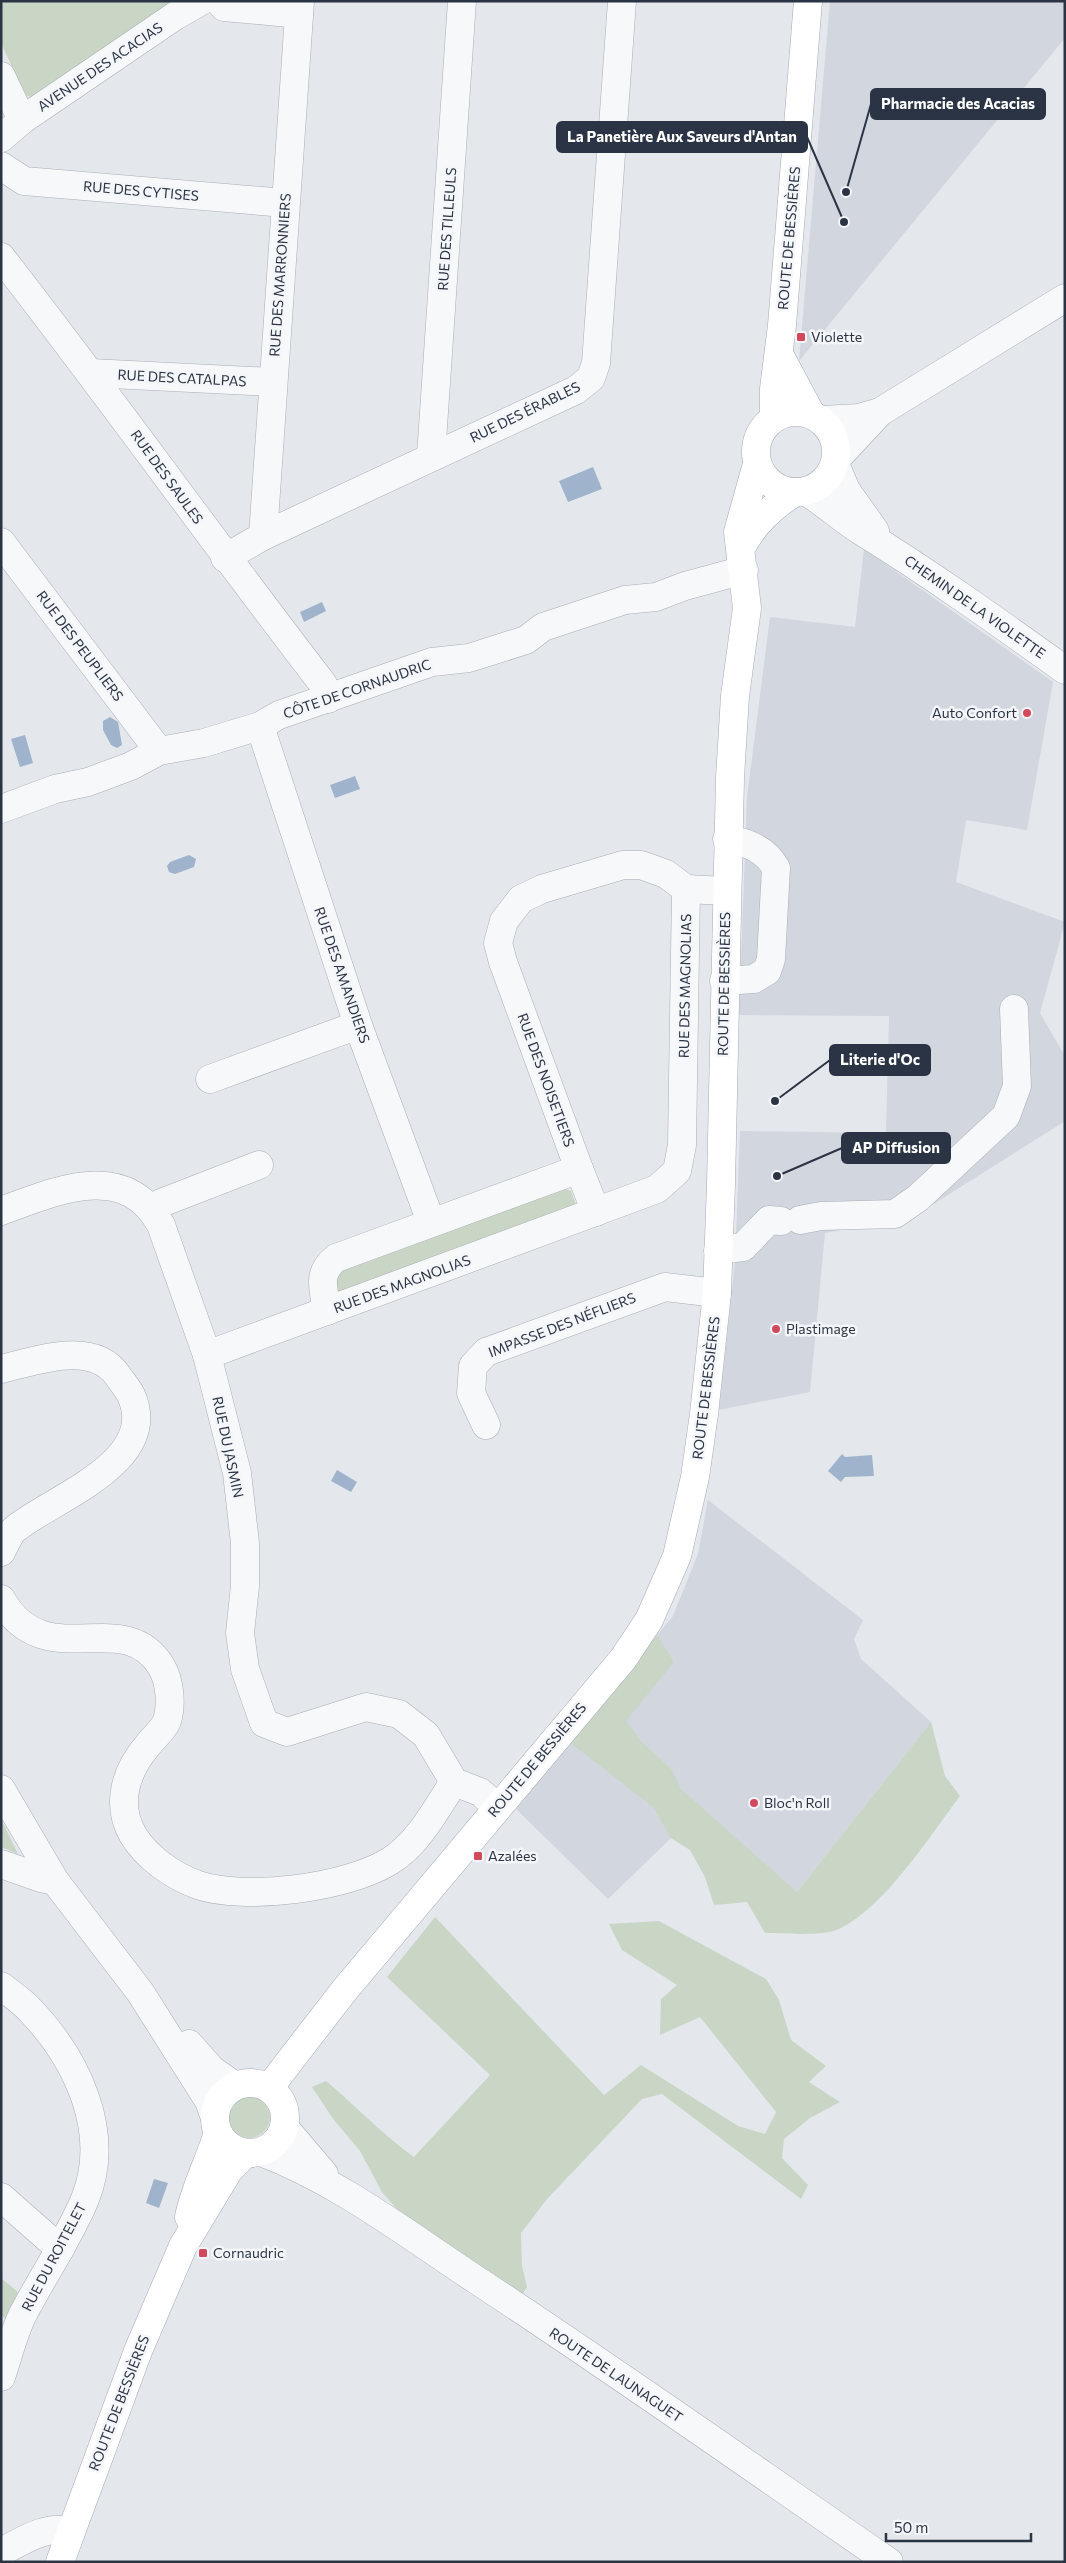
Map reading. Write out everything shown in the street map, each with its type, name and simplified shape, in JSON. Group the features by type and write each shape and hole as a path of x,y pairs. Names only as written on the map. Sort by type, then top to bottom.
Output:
{"main road":[{"name":"ROUTE DE BESSIÈRES","path":"774,418 774,389 779,354 808,1"},
{"path":"743,558 752,527 769,510 800,492 824,482 836,460 832,432 816,418 779,354"},
{"path":"800,492 775,486 762,474 757,464 756,452 759,437 774,418 791,412 816,418"},
{"name":"ROUTE DE BESSIÈRES","path":"269,2088 343,1992 623,1658 649,1620 677,1556 695,1477 717,1293 728,839 735,696 747,608 743,558 738,532 757,464"},
{"path":"246,2083 269,2088 276,2094 284,2109 284,2127 276,2142 253,2153 234,2150 224,2143 216,2124 218,2103 225,2093 235,2086 246,2083"},
{"name":"ROUTE DE BESSIÈRES","path":"183,2246 194,2195 205,2172 216,2124"},
{"name":"ROUTE DE BESSIÈRES","path":"60,2562 138,2351 183,2246 229,2170 253,2153"}],"street":[{"name":"RUE DES TILLEULS","path":"431,456 462,1"},
{"name":"RUE DES ÉRABLES","path":"225,558 263,536 576,390 591,378 596,363 622,1"},
{"name":"RUE DES MARRONNIERS","path":"204,2 224,7 299,8 263,536"},
{"name":"AVENUE DES ACACIAS","path":"1,138 22,120 204,2"},
{"path":"1,76 22,120"},
{"name":"RUE DES CYTISES","path":"1,166 24,182 285,203"},
{"name":"RUE DES SAULES","path":"1,257 92,373 225,558 323,684 328,699"},
{"path":"816,418 859,418 880,412 1064,301"},
{"name":"RUE DES CATALPAS","path":"92,373 273,382"},
{"path":"836,460 880,412"},
{"name":"CHEMIN DE LA VIOLETTE","path":"836,460 846,490 886,544"},
{"name":"CHEMIN DE LA VIOLETTE","path":"800,492 830,506 860,530 886,544 1062,676"},
{"name":"RUE DES PEUPLIERS","path":"1,542 159,751"},
{"name":"CÔTE DE CORNAUDRIC","path":"1,809 55,789 88,782 131,766 159,751 204,743 260,726 279,715 432,662 469,658 526,640 543,627 625,600 656,597 743,558"},
{"name":"RUE DES AMANDIERS","path":"260,726 358,1025 431,1222"},
{"path":"724,981 754,979 767,971 771,959 776,868 769,855 742,841 728,839"},
{"name":"RUE DES NOISETIERS","path":"579,1169 503,962 498,943 504,921 521,899 542,889 623,865 641,865 666,874 686,889"},
{"path":"686,889 726,891"},
{"name":"RUE DES MAGNOLIAS","path":"207,1356 657,1189 677,1171 682,1145 686,889"},
{"path":"718,1250 743,1247 769,1220 790,1220 821,1216 895,1214 918,1198 1006,1116 1017,1086 1014,1009"},
{"path":"210,1079 358,1025"},
{"path":"153,1209 161,1203 258,1165"},
{"path":"327,1312 322,1277 326,1266 336,1258 431,1222 579,1169 596,1212"},
{"name":"RUE DU JASMIN","path":"1,1211 91,1184 114,1185 129,1190 153,1209 164,1233 207,1356 236,1473 245,1544 245,1586 240,1633 246,1669 264,1723 287,1732 366,1707 399,1714 426,1735 454,1782"},
{"name":"IMPASSE DES NÉFLIERS","path":"486,1425 471,1393 473,1366 486,1352 665,1286 717,1293"},
{"path":"1,1370 55,1356 92,1357 115,1372 131,1396 136,1415 134,1434 118,1460 13,1530 1,1552"},
{"path":"1,1599 11,1617 34,1633 55,1639 105,1637 129,1640 148,1652 161,1666 169,1686 166,1722 140,1754 129,1772 124,1794 126,1819 134,1836 152,1858 175,1875 199,1886 239,1892 280,1890 330,1884 362,1874 390,1861 416,1838 454,1782 480,1792 498,1807"},
{"path":"1,1789 55,1881 140,1992 209,2101 216,2124"},
{"path":"1,1864 55,1881"},
{"name":"RUE DU ROITELET","path":"1,1986 30,2010 54,2041 87,2098 93,2122 92,2173 85,2199 60,2249 21,2318 1,2377"},
{"path":"140,1992 212,2070 235,2086"},
{"name":"ROUTE DE LAUNAGUET","path":"284,2127 312,2162 341,2191"},
{"name":"ROUTE DE LAUNAGUET","path":"253,2153 284,2161 341,2191 527,2313 889,2562"},
{"path":"1,2197 60,2249"},
{"path":"1,2552 40,2533 56,2528 70,2531"}],"shaded area":[{"path":"830,1 1065,1 1065,38 799,361"},
{"path":"864,549 1053,682 1027,830 966,820 956,882 1065,922 1040,1013 1065,1056 1065,1121 921,1212 893,1221 825,1233 810,1392 719,1410 735,1262 740,1131 886,1133 889,1016 739,1015 747,797 770,617 855,627"},
{"path":"708,1500 863,1620 854,1639 861,1659 931,1722 797,1892 701,1809 608,1899 514,1807 673,1616 698,1554"}],"green space":[{"path":"1,1 180,1 33,98 25,95 1,43"},
{"path":"559,1187 571,1191 577,1208 336,1295 334,1269"},
{"path":"657,1635 674,1662 626,1721 642,1742 671,1769 681,1789 797,1892 931,1722 945,1776 960,1796 906,1869 858,1917 841,1928 825,1933 765,1933 747,1902 714,1905 705,1877 690,1850 671,1838 653,1807 568,1741"},
{"path":"1,1819 18,1854 1,1847"},
{"path":"435,1917 604,2095 641,2065 738,2126 765,2134 776,2112 700,2017 660,2035 661,1999 677,1985 622,1950 609,1924 659,1921 766,1979 779,2000 791,2040 826,2066 809,2082 840,2102 810,2118 784,2139 782,2158 808,2185 801,2199 662,2094 642,2099 547,2199 521,2233 522,2266 527,2287 520,2298 402,2215 382,2192 360,2151 334,2120 312,2087 326,2081 414,2157 490,2075 387,1977"},
{"path":"253,2096 261,2099 267,2105 270,2117 267,2129 261,2135 245,2138 237,2135 231,2129 228,2113 231,2105 237,2099"},
{"path":"1,2278 18,2292 6,2319 1,2315"}],"water":[{"path":"593,467 602,489 568,502 559,481"},
{"path":"322,602 326,611 304,622 300,612"},
{"path":"110,717 118,722 122,745 117,748 111,745 103,730 103,721"},
{"path":"25,735 33,763 20,767 11,739"},
{"path":"355,776 360,789 335,798 330,785"},
{"path":"189,855 196,859 194,867 175,874 169,872 167,866 170,862"},
{"path":"842,1454 845,1457 872,1455 874,1476 845,1477 841,1482 828,1471"},
{"path":"337,1470 357,1482 351,1492 331,1481"},
{"path":"154,2179 168,2183 159,2208 146,2203"}],"place":[{"name":"Pharmacie des Acacias","path":"846,192"},
{"name":"La Panetière Aux Saveurs d'Antan","path":"844,222"},
{"name":"Violette","path":"801,337"},
{"name":"Auto Confort","path":"1027,713"},
{"name":"Literie d'Oc","path":"775,1101"},
{"name":"AP Diffusion","path":"777,1176"},
{"name":"Plastimage","path":"776,1329"},
{"name":"Bloc'n Roll","path":"754,1803"},
{"name":"Azalées","path":"478,1856"},
{"name":"Cornaudric","path":"203,2253"}]}
